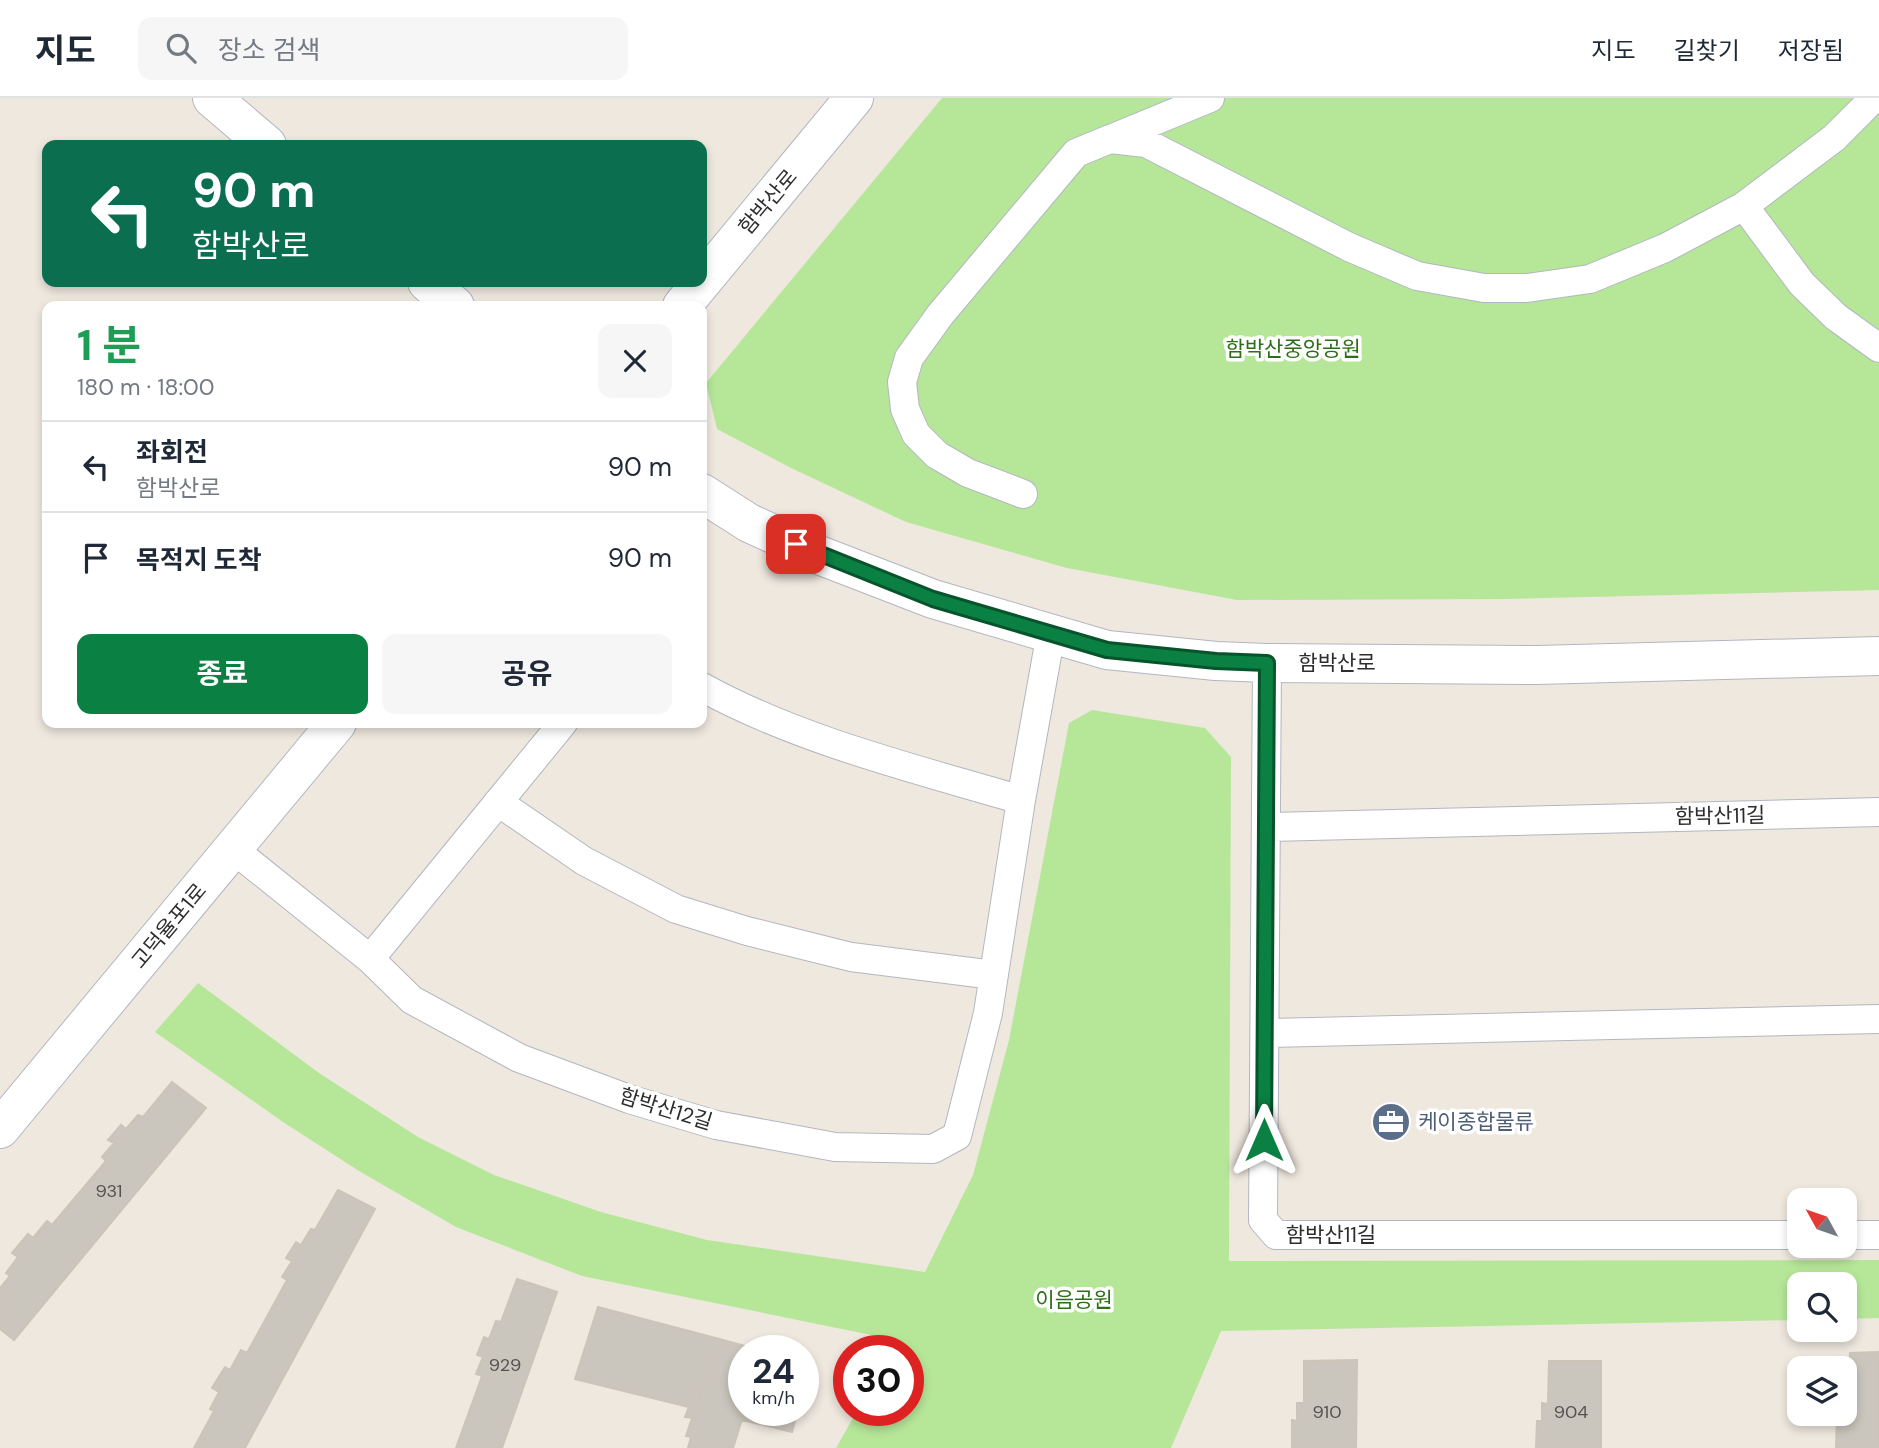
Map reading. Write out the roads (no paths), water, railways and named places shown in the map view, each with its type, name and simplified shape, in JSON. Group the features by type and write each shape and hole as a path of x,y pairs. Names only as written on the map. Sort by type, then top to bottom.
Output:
{"street":[{"path":"212,98 261,140"},
{"name":"함박산로","path":"707,276 854,98"},
{"path":"1023,494 968,473 937,454 916,434 905,409 902,383 909,358 940,315 1076,153 1210,98"},
{"path":"1110,139 1146,143 1349,247 1417,276 1484,288 1527,288 1590,279 1665,248 1744,206 1834,138 1874,98"},
{"path":"1744,206 1801,284 1836,317 1879,348"},
{"path":"432,287 449,301"},
{"name":"함박산로","path":"686,301 698,287"},
{"name":"함박산로","path":"707,496 749,523 819,555 933,599 1107,650 1216,661 1267,663 1537,665 1879,656"},
{"name":"함박산12길","path":"233,849 370,959 412,1000 519,1058 629,1099 716,1125 847,1147 933,1149 957,1136 988,1013 1021,800 1051,633"},
{"name":"함박산11길","path":"1267,663 1263,1220 1276,1235 1787,1235"},
{"path":"707,689 784,725 911,768 1021,800"},
{"name":"고덕율포1로","path":"0,1129 333,728"},
{"path":"370,959 559,728"},
{"path":"498,802 584,861 676,909 851,957 994,975"},
{"name":"함박산11길","path":"1266,827 1879,812"},
{"path":"1265,1033 1879,1019"},
{"path":"1857,1235 1879,1235"}],"place":[{"name":"케이종합물류","path":"1391,1122"}],"park label":[{"name":"함박산중앙공원","path":"1293,349"},
{"name":"이음공원","path":"1074,1300"}]}
